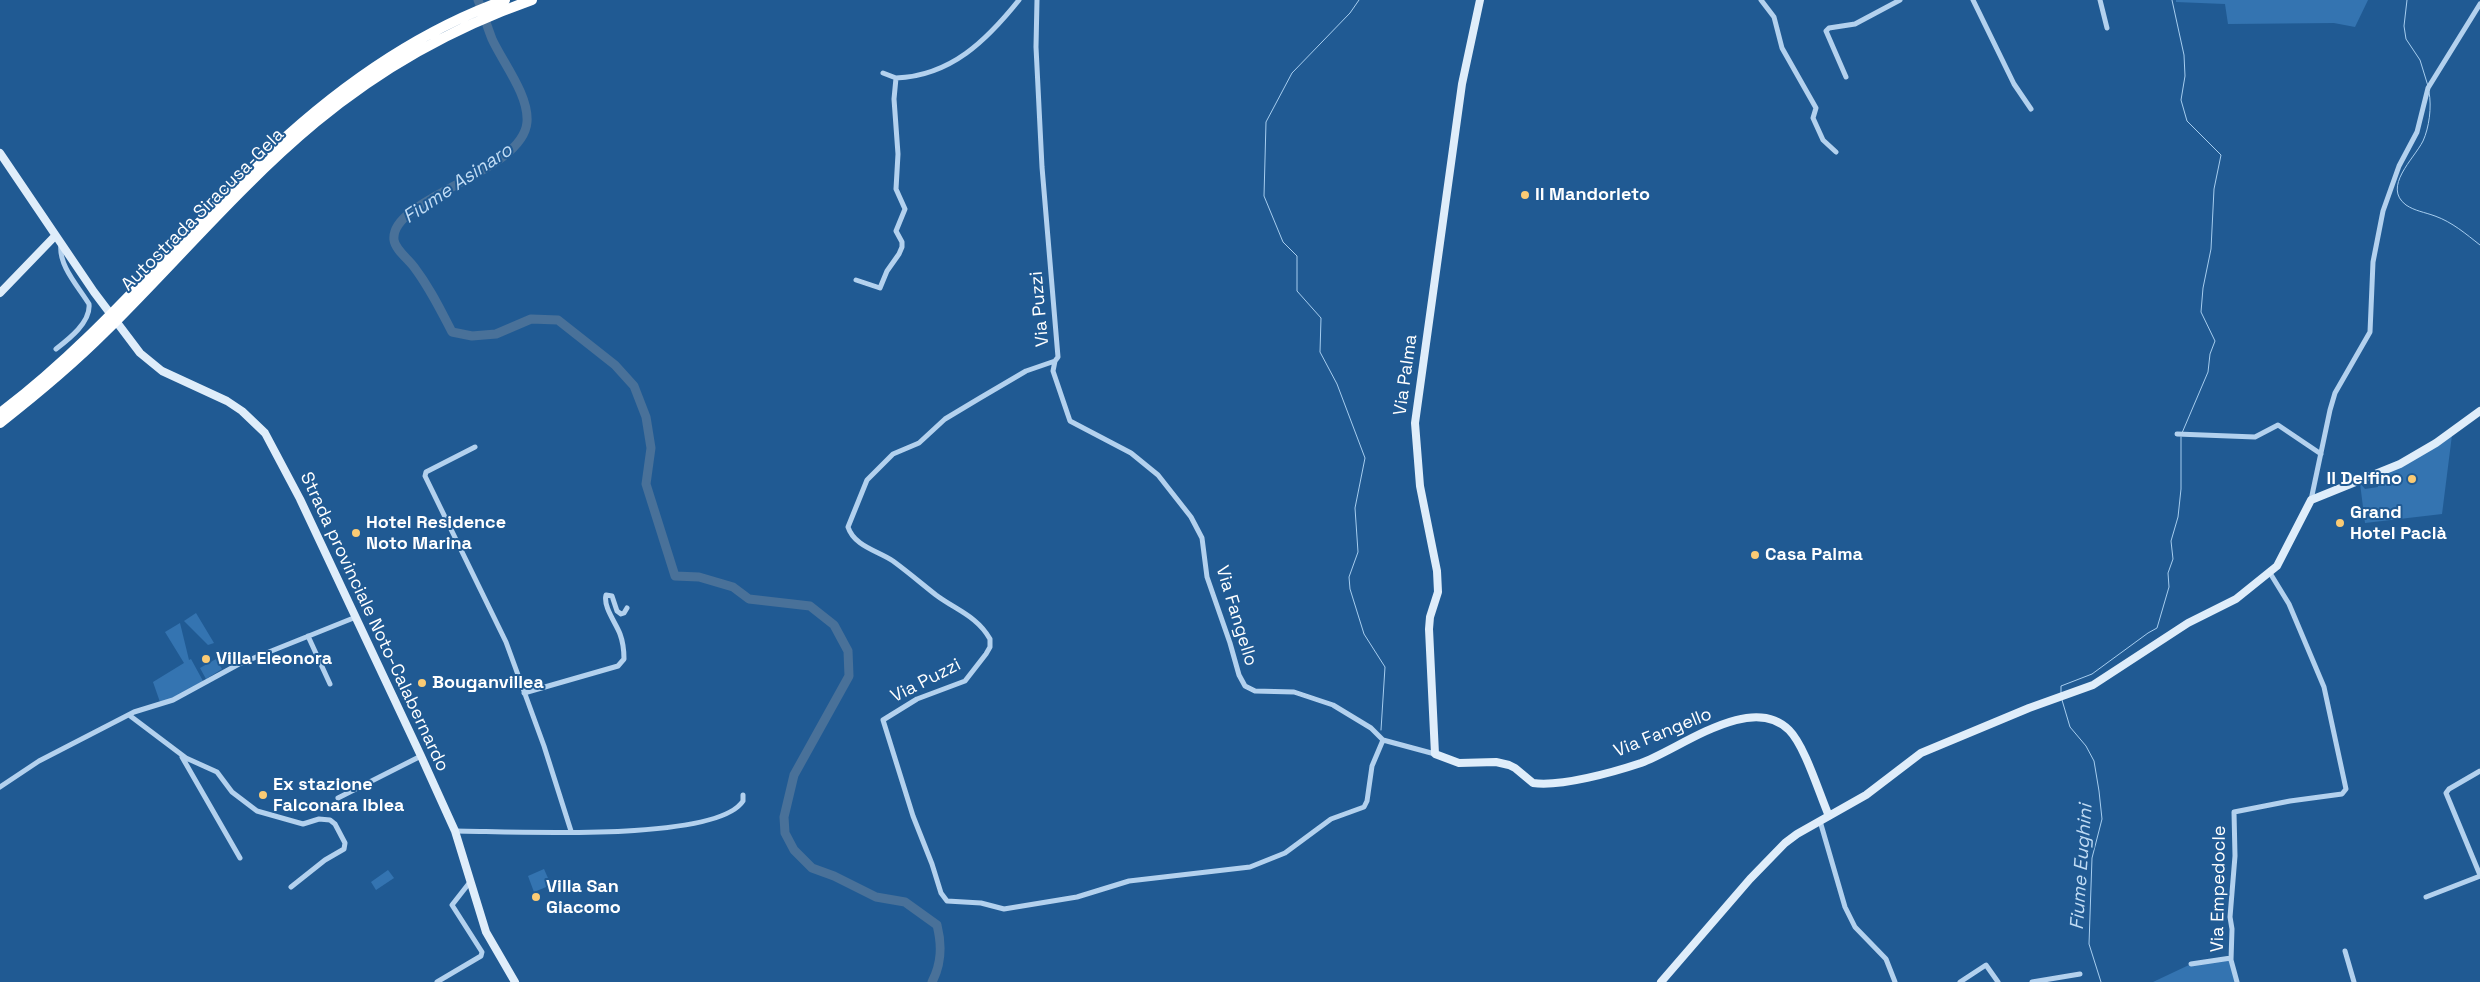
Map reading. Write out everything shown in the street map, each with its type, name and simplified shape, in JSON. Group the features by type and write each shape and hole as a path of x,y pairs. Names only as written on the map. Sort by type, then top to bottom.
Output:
{"highway":[{"path":"441,32 506,0"},
{"path":"441,32 532,0"},
{"name":"Autostrada Siracusa-Gela","path":"0,413 72,354 258,163 299,127 350,85 441,32"},
{"name":"Autostrada Siracusa-Gela","path":"0,423 46,387 105,333 262,171 310,127 388,68 441,32"}],"street":[{"path":"883,72 896,78 928,73 976,48 997,28 1019,0"},
{"name":"Via Puzzi","path":"1037,0 1036,47 1042,167 1058,351 1055,361 1026,371 945,418 918,443 893,454 867,480 848,527 852,536 859,542 892,561 938,597 970,615 990,638 990,647 986,654 965,680 917,699 883,720 913,816 943,898 952,902 981,903 1004,909 1077,897 1129,881 1250,867 1265,862 1284,853 1331,819 1364,807 1367,801 1372,766 1383,740"},
{"name":"Via Palma","path":"1435,754 1429,629 1430,617 1438,592 1437,571 1420,486 1415,423 1462,84 1480,0"},
{"path":"1761,0 1774,17 1782,48 1816,108 1813,118 1823,140 1836,152"},
{"path":"1846,76 1826,31 1828,28 1854,24 1900,0"},
{"path":"1974,0 2014,84 2031,109"},
{"path":"2100,0 2107,28"},
{"path":"2311,500 2335,393 2370,332 2373,262 2383,211 2390,190 2418,132 2428,88 2480,4"},
{"path":"856,280 880,288 887,270 899,254 902,246 900,238 896,233 905,209 896,189 898,154 894,99 896,78"},
{"path":"0,153 61,244 60,254 65,266 89,304 82,325 67,341 56,349"},
{"path":"0,292 55,236"},
{"name":"Strada provinciale Noto-Calabernardo","path":"61,244 128,339 150,363 162,371 227,401 242,411 266,434 300,499 421,756 455,831 486,932 515,982"},
{"name":"Via Fangello","path":"1055,361 1053,371 1070,421 1131,453 1158,475 1192,517 1202,538 1207,577 1239,675 1245,686 1254,691 1294,692 1334,705 1371,728 1383,740 1435,754 1458,763 1503,764 1515,768 1533,783 1558,782 1641,763 1703,733 1747,718 1765,717 1779,722 1794,736 1829,816"},
{"path":"1661,982 1750,879 1785,843 1866,795 1921,753 1977,728 2093,685 2188,623 2236,599 2270,573 2287,550 2306,506 2311,500 2400,464 2436,443 2480,411"},
{"path":"2177,434 2255,437 2278,425 2320,454"},
{"path":"475,447 426,472 425,476 495,618 524,693 571,831"},
{"name":"Via Empedocle","path":"2237,982 2231,958 2232,929 2230,903 2235,856 2234,812 2290,801 2342,794 2346,789 2324,687 2289,604 2270,573"},
{"path":"524,693 618,666 624,658 624,651 620,635 606,603 606,595 612,596 617,611 621,614 624,614 627,608"},
{"path":"0,787 39,761 129,715 173,700 193,691 223,671 356,617"},
{"path":"308,636 330,684"},
{"path":"129,715 183,756 217,772 232,792 256,811 294,823 303,824 319,819 330,820 335,824 345,842 344,848 325,860 291,887"},
{"path":"183,756 242,858"},
{"path":"338,798 421,756"},
{"path":"2426,898 2480,875 2446,793 2449,789 2480,771"},
{"path":"455,831 649,830 689,825 734,811 743,801 743,794"},
{"path":"1820,821 1845,907 1854,927 1886,959 1896,982"},
{"path":"437,982 481,956 482,952 452,905 470,882"},
{"path":"2345,951 2354,982"},
{"path":"2191,964 2231,958"},
{"path":"1960,982 1986,965 1998,982"},
{"path":"2032,982 2080,974"}],"shaded area":[{"path":"2176,0 2368,0 2355,27 2334,23 2228,24 2225,4 2176,2"},
{"name":"Il Delfino","path":"2452,435 2442,514 2365,523 2360,483 2365,489 2378,487 2377,477"},
{"path":"196,613 214,643 208,645 184,621"},
{"path":"180,623 189,660 191,659 203,681 176,697 160,702 153,682 184,663 165,632"},
{"path":"216,659 222,669 206,679 200,668"},
{"path":"544,869 551,885 534,892 528,876"},
{"path":"388,870 394,878 376,890 371,882"},
{"path":"2229,961 2236,982 2153,982 2189,965"}],"waterway":[{"name":"Fiume Asinaro","path":"478,0 492,39 520,90 527,112 527,122 520,140 504,156 482,171 412,211 398,225 395,243 425,283 452,332 472,336 496,334 531,319 558,320 615,365 634,386 646,417 651,448 646,484 675,576 699,577 733,587 749,599 810,606 834,625 848,651 849,676 794,775 784,817 785,833 794,850 812,868 834,876 876,897 905,902 937,925 940,954 938,968 932,982"},
{"path":"1359,0 1350,13 1292,73 1266,122 1264,196 1283,242 1297,256 1297,291 1321,318 1320,352 1337,384 1365,458 1355,508 1358,552 1349,577 1350,589 1364,634 1385,667 1381,730"},
{"path":"2172,0 2184,55 2185,76 2181,100 2187,121 2221,155 2214,189 2211,249 2203,288 2201,312 2215,341 2210,354 2208,372 2182,433"},
{"path":"2407,0 2404,26 2406,39 2420,60 2428,86"},
{"path":"2429,92 2430,111 2427,130 2423,141 2398,182 2399,198 2409,207 2447,222 2480,245"},
{"path":"2061,694 2061,686 2092,674 2157,628 2169,587 2168,573 2173,559 2171,541 2178,517 2181,489 2181,437"},
{"name":"Fiume Eughini","path":"2062,700 2070,727 2086,746 2094,761 2099,791 2102,819 2092,858 2089,944 2101,982"}],"place":[{"name":"Il Mandorleto","path":"1525,195"},
{"name":"Il Delfino","path":"2412,479"},
{"name":"Grand Hotel Paclà","path":"2340,523"},
{"name":"Hotel Residence Noto Marina","path":"356,533"},
{"name":"Casa Palma","path":"1755,555"},
{"name":"Villa Eleonora","path":"206,659"},
{"name":"Bouganvillea","path":"422,683"},
{"name":"Ex stazione Falconara Iblea","path":"263,795"},
{"name":"Villa San Giacomo","path":"536,897"}]}
